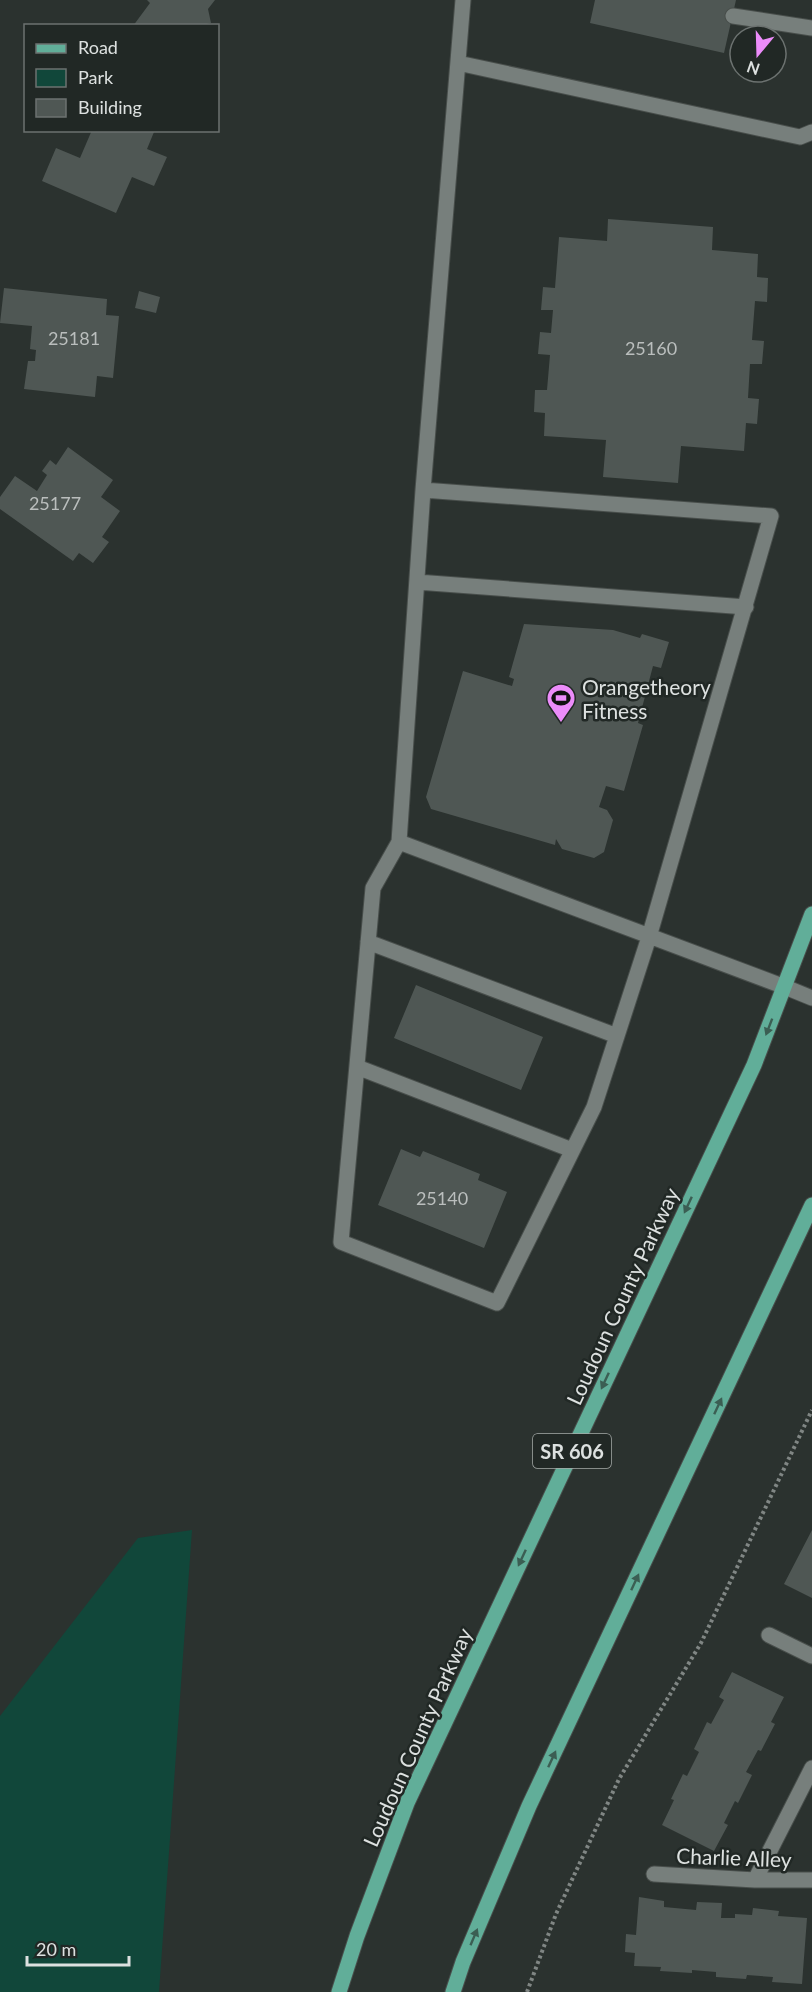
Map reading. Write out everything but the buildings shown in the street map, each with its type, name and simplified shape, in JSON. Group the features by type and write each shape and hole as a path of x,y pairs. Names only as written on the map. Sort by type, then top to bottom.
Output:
{"main road":[{"name":"Loudoun County Parkway","path":"339,1992 357,1936 407,1803 754,1065 812,914"},
{"path":"453,1992 463,1962 529,1806 812,1205"}],"street":[{"path":"423,490 771,516 649,937 594,1107 497,1303 341,1242 373,888 399,842 423,490 463,0"},
{"path":"733,16 812,28"},
{"path":"458,63 800,137 812,132"},
{"path":"417,582 746,607"},
{"path":"399,842 812,998"},
{"path":"368,942 617,1036"},
{"path":"357,1067 572,1150"},
{"path":"769,1635 812,1656"},
{"path":"755,1880 812,1768"},
{"name":"Charlie Alley","path":"654,1874 755,1880 812,1880"}],"path":[{"path":"526,1992 556,1914 619,1779 701,1643 812,1410"}],"green space":[{"path":"192,1530 159,1992 0,1992 0,1716 138,1538"}],"place":[{"name":"Orangetheory Fitness","path":"561,724"}]}
